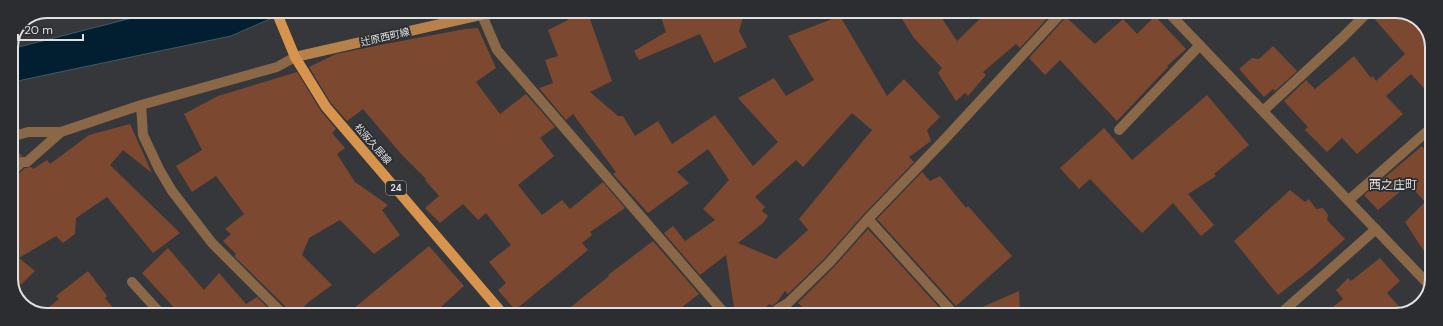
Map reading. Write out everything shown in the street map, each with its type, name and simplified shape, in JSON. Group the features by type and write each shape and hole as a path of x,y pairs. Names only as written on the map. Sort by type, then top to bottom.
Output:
{"main road":[{"name":"松阪久居線","path":"279,18 295,57 326,107 498,308"},
{"name":"辻原西町線","path":"295,57 469,18"}],"street":[{"path":"483,18 497,50 720,308"},
{"path":"780,308 788,303 829,263 868,219 944,140 1056,18"},
{"path":"1174,18 1376,229 1425,277"},
{"path":"1263,111 1362,18"},
{"path":"1119,130 1200,45"},
{"path":"18,135 28,132 61,132 141,105 277,67 295,57"},
{"path":"141,105 144,135 159,169 172,191 212,243 277,308"},
{"path":"18,166 22,162 27,162 61,132"},
{"path":"1349,200 1425,133"},
{"path":"868,219 949,308"},
{"path":"1287,308 1376,229"},
{"path":"132,282 155,308"}],"water":[{"path":"132,18 272,18 231,36 18,81 18,47"}],"building":[{"path":"567,18 590,18 612,81 590,92 618,116 623,116 635,136 658,121 672,144 715,115 753,166 778,142 738,98 774,78 786,96 814,80 788,36 835,18 841,18 887,96 904,79 940,117 927,130 931,141 909,157 914,162 863,215 824,259 788,294 785,291 777,302 772,306 769,304 765,308 734,308 726,255 700,275 664,233 673,226 685,241 715,220 703,209 729,180 708,149 677,172 689,183 648,213 613,174 616,172 573,114 566,120 539,88 553,83 545,60 558,56 548,30 568,20","holes":["852,113 872,130 799,219 808,230 776,259 738,243 763,223 768,216 762,211 765,207 755,197 796,160 803,167"]},
{"path":"661,18 743,18 739,31 747,47 714,63 700,34 639,60 634,51 666,32"},
{"path":"901,18 942,18 957,41 981,18 1048,18 1020,48 1016,44 983,72 986,75 968,96 965,93 956,101 938,73 942,68 914,38"},
{"path":"1065,18 1067,18 1095,44 1123,19 1137,34 1153,18 1157,18 1186,49 1167,66 1168,67 1117,121 1060,60 1045,75 1029,58"},
{"path":"1374,18 1396,18 1407,20 1415,25 1421,32 1425,45 1425,89 1411,74 1386,96 1403,114 1357,154 1342,138 1327,152 1305,130 1308,127 1284,101 1306,80 1315,89 1354,56 1371,78 1373,76 1376,81 1405,54"},
{"path":"478,28 496,68 476,82 500,114 526,94 555,127 540,138 554,156 518,185 542,215 562,200 570,209 603,182 625,208 590,232 592,235 582,243 588,250 517,308 513,308 498,290 506,283 489,262 511,245 486,213 478,220 463,204 440,223 425,208 439,196 425,180 426,179 402,155 363,109 347,121 331,103 309,67 336,54 465,29"},
{"path":"1273,46 1297,71 1275,91 1273,89 1264,97 1239,69 1252,58 1259,59"},
{"path":"297,72 321,111 336,129 332,133 345,148 337,154 355,182 388,205 382,210 400,235 374,254 340,220 309,238 302,255 332,285 302,308 287,308 234,256 236,254 223,241 231,234 225,229 244,214 216,176 192,192 176,166 202,150 184,114 218,96"},
{"path":"1207,95 1249,145 1214,174 1216,176 1188,194 1214,225 1201,236 1173,203 1142,233 1090,179 1079,189 1060,168 1104,128 1132,160"},
{"path":"130,124 152,173 123,150 110,165 180,233 153,253 107,197 76,218 75,234 63,243 56,236 19,258 35,271 19,286 18,174 25,168 31,167 33,169 47,160 50,164 89,135"},
{"path":"1422,146 1425,150 1425,202 1409,184 1378,210 1364,195"},
{"path":"18,151 22,156 18,159"},
{"path":"922,172 930,181 940,176 966,208 968,206 1012,256 956,306 877,219"},
{"path":"1290,190 1305,202 1309,199 1316,209 1323,208 1328,215 1327,220 1345,239 1311,269 1278,295 1234,241"},
{"path":"1425,202 1425,253 1405,222"},
{"path":"868,229 940,308 803,308 798,303 834,267"},
{"path":"653,241 699,294 681,308 570,308 609,276 608,275"},
{"path":"429,246 464,286 440,308 354,308"},
{"path":"168,248 204,290 219,273 246,304 257,297 268,308 174,308 142,273"},
{"path":"1380,258 1400,281 1387,293 1400,307 1332,308 1343,299 1336,290 1348,278 1351,281"},
{"path":"88,271 107,296 105,298 113,308 48,308 59,299 56,296"},
{"path":"1019,291 1020,308 980,308"}],"district":[{"name":"西之庄町","path":"1393,185"}]}
